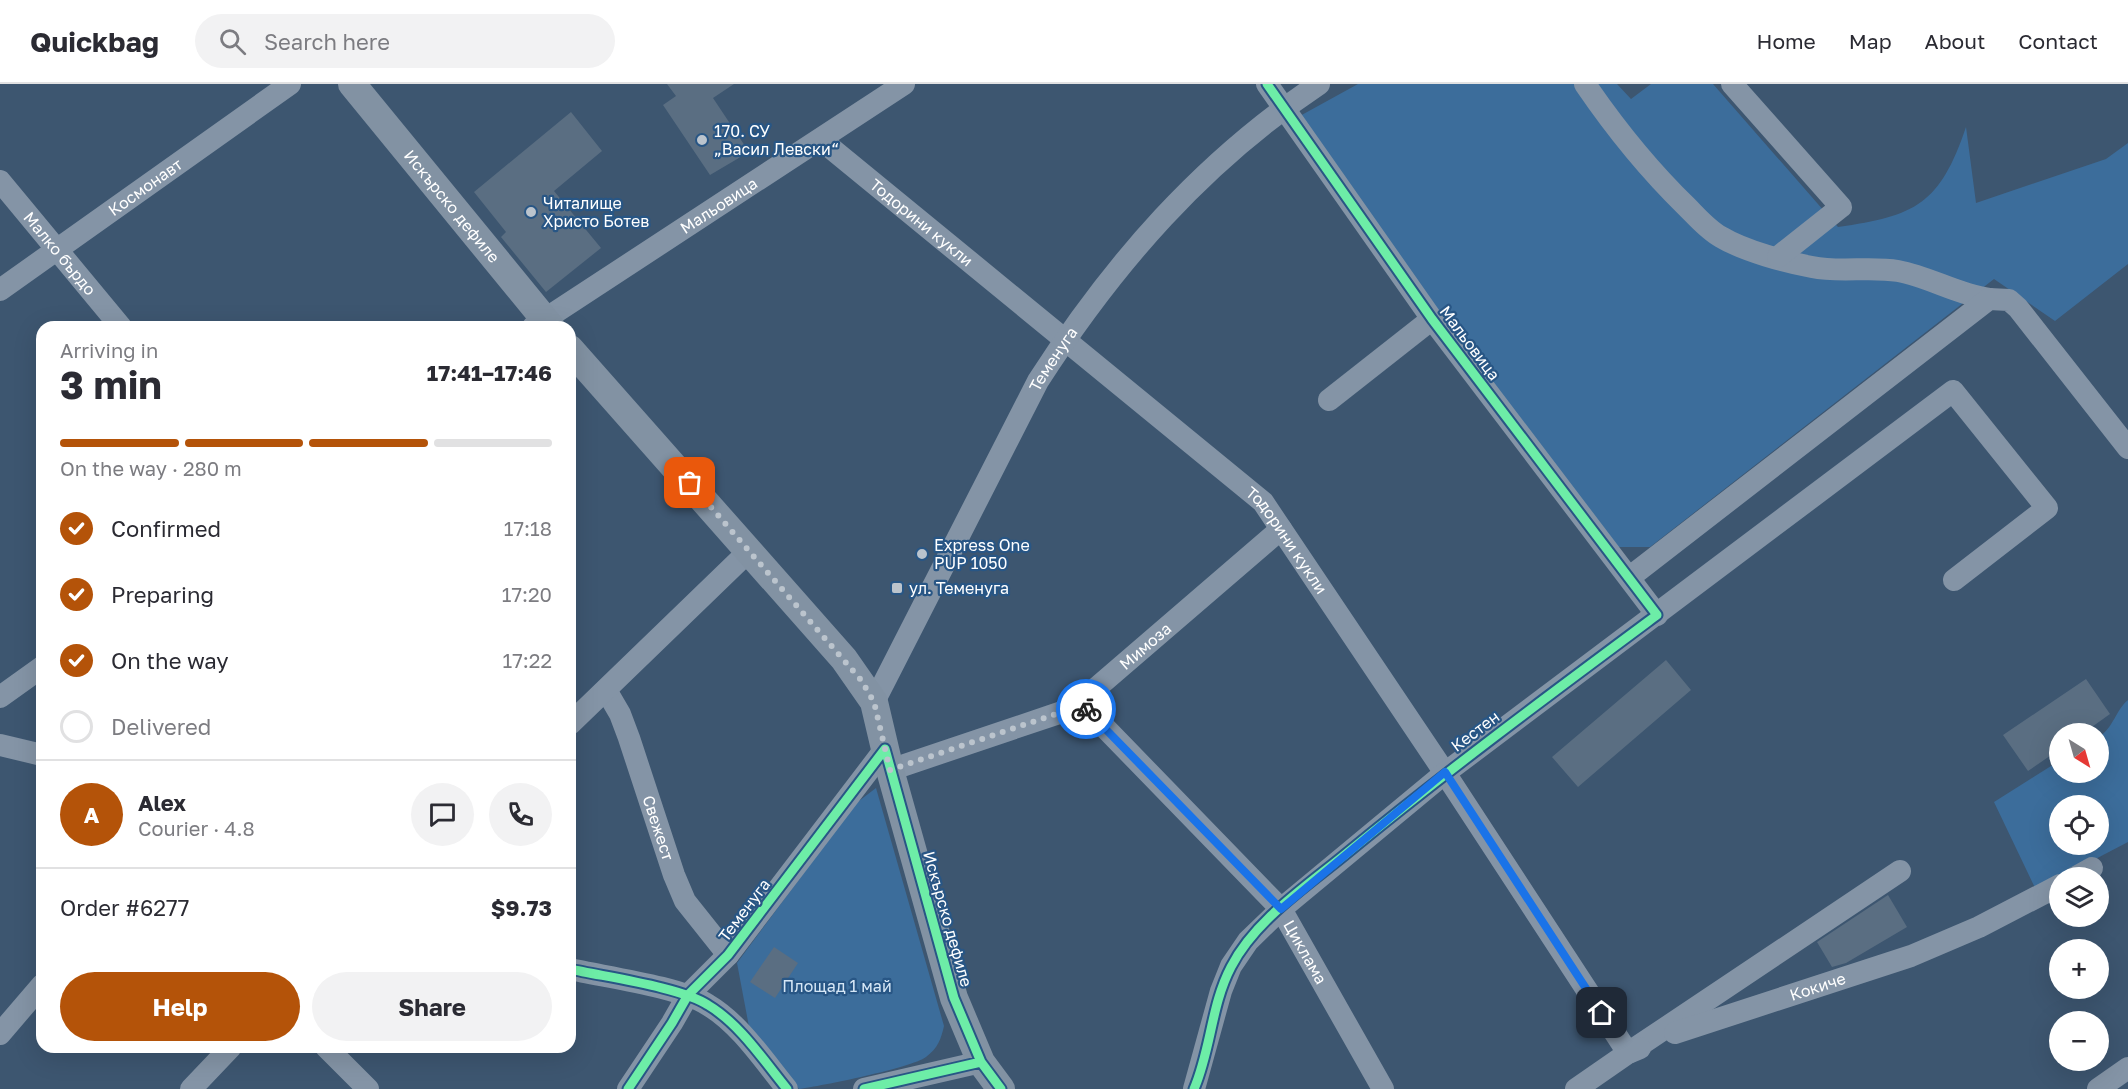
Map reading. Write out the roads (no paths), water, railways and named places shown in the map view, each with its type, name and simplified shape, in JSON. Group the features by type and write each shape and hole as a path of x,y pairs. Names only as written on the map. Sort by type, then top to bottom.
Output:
{"main road":[{"name":"Искърско дефиле","path":"352,84 541,321"},
{"name":"Искърско дефиле","path":"576,356 844,659 874,702 887,760 954,998 981,1062 1001,1089"}],"street":[{"name":"Космонавт","path":"0,290 290,84"},
{"name":"Мальовица","path":"548,321 904,84"},
{"name":"Мальовица","path":"1267,84 1432,319 1657,615"},
{"name":"Теменуга","path":"874,702 1038,381 1065,339 1155,224 1214,166 1284,108 1319,84"},
{"path":"1585,84 1634,149 1696,216 1720,237 1811,267 1835,270 1879,268 1918,274 1949,290 1989,299 2009,300 2018,308 2128,448"},
{"path":"1732,84 1841,207 1778,258"},
{"name":"Тодорини кукли","path":"821,140 1236,477 1263,502 1445,772 1628,1053"},
{"name":"Малко бърдо","path":"0,181 116,321"},
{"path":"1630,578 1989,299"},
{"name":"Мальовица","path":"1329,400 1432,319"},
{"name":"Кестен","path":"1194,1089 1221,991 1231,966 1248,941 1281,909 1445,772 1953,391 2047,508 1954,580"},
{"name":"Мимоза","path":"887,760 1062,712 1080,702 1281,529"},
{"path":"576,718 749,551"},
{"path":"0,697 36,671"},
{"name":"Свежест","path":"606,690 620,714 629,738 671,866 685,901 728,955"},
{"name":"Циклама","path":"1080,702 1281,909 1383,1089"},
{"path":"0,745 36,754"},
{"name":"Теменуга","path":"628,1089 688,995 728,955 887,760"},
{"path":"1628,1053 1900,871"},
{"name":"Кокиче","path":"1576,1089 1628,1053 1684,1029 1911,956 1979,927 2049,891"},
{"path":"576,970 688,995 708,1004 725,1018 787,1089"},
{"path":"0,1034 36,992"},
{"path":"191,1089 225,1053"},
{"path":"332,1053 368,1089"},
{"path":"764,1061 771,1089"},
{"path":"864,1089 981,1062"},
{"path":"2098,1089 2128,1068"}],"place":[{"name":"170. СУ „Васил Левски“","path":"702,140"},
{"name":"Читалище Христо Ботев","path":"531,212"},
{"name":"Express One PUP 1050","path":"922,554"},
{"name":"ул. Теменуга","path":"897,588"}],"park label":[{"name":"Площад 1 май","path":"837,986"}]}
